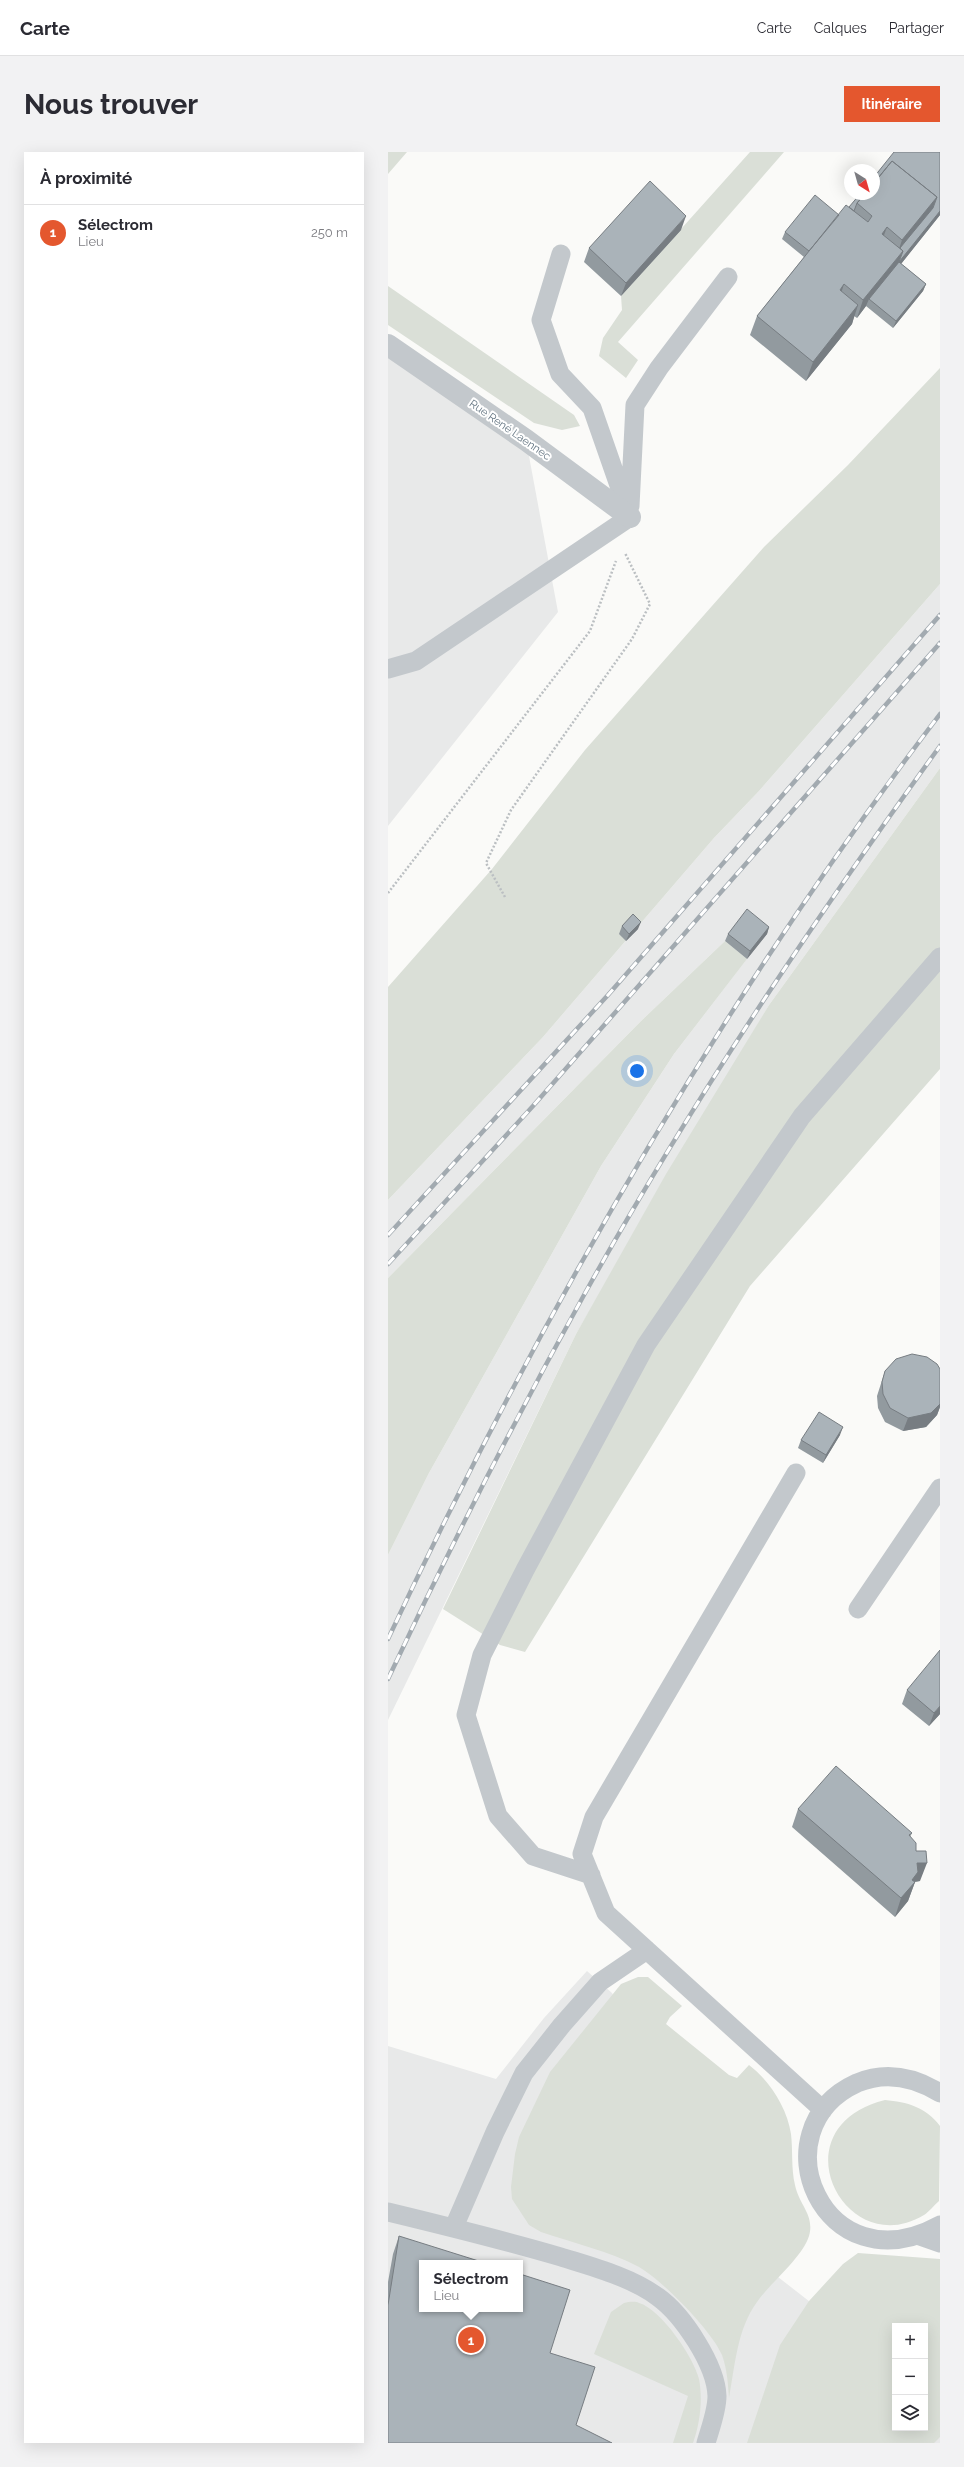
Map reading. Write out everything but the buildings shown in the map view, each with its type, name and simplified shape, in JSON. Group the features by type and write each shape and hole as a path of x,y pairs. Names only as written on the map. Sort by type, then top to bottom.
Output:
{"street":[{"name":"Rue René Laennec","path":"388,345 526,440 630,517"}],"lane":[{"path":"561,254 541,320 560,374 592,408 630,517"},
{"path":"630,517 635,405 659,368 728,277"},
{"path":"388,669 416,661 630,517"},
{"path":"591,1875 533,1856 498,1816 466,1715 482,1655 524,1570 646,1345 802,1116 940,957"},
{"path":"796,1473 594,1817 582,1854 606,1912 823,2110"},
{"path":"858,1609 940,1488"},
{"path":"454,2227 495,2132 524,2073 562,2025 600,1982 647,1950"},
{"path":"940,2093 922,2082 896,2076 868,2078 843,2090 823,2110 811,2133 807,2160 811,2186 824,2209 843,2227 867,2238 894,2241 920,2236 940,2225"},
{"path":"388,2212 454,2227 587,2265 642,2287 659,2297 703,2352 713,2376 717,2397 706,2443"},
{"path":"920,2236 940,2243"}],"path":[{"path":"505,897 486,863 511,810 632,639 650,604 621,546 630,517"},
{"path":"388,893 590,631 616,560"}],"shaded area":[{"path":"388,152 407,152 388,174"},
{"path":"750,152 784,152 618,342 638,360 626,378 599,356 603,338 622,310 621,296"},
{"path":"388,286 574,415 580,426 562,430 534,423 388,325"},
{"path":"388,345 526,440 558,612 388,826"},
{"path":"940,368 940,584 759,791 714,838 543,1037 388,1200 388,987 492,869 585,750 764,547 848,465"},
{"path":"940,584 940,768 769,1005 576,1334 388,1720 388,1555 429,1473 601,1166 674,1054 766,934 744,917 725,941 641,1021 388,1278 388,1200 543,1037 714,838 759,791"},
{"path":"940,768 940,1069 750,1286 525,1652 500,1645 443,1609 576,1334 666,1174 769,1005"},
{"path":"725,941 747,959 674,1054 601,1166 429,1473 388,1555 388,1278 641,1021"},
{"path":"587,1971 612,1993 778,2277 814,2305 940,2302 940,2443 388,2443 388,2046 496,2079 544,2018"},
{"path":"638,1977 648,1977 682,2006 670,2017 666,2024 729,2075 737,2078 749,2065 757,2071 776,2096 786,2114 789,2124 792,2140 794,2179 797,2192 810,2222 809,2236 800,2253 763,2294 750,2313 738,2348 729,2398 725,2366 717,2345 673,2294 649,2274 627,2261 541,2232 529,2225 512,2199 511,2187 515,2154 519,2137 550,2072 621,1984"},
{"path":"885,2100 901,2102 916,2107 929,2114 940,2126 939,2201 924,2215 895,2225 869,2221 848,2207 834,2186 828,2161 834,2137 852,2115"},
{"path":"858,2253 940,2259 940,2437 934,2443 747,2443 780,2345 809,2301 843,2264"},
{"path":"637,2302 648,2307 657,2314 675,2335 691,2359 699,2379 701,2395 699,2419 693,2443 673,2443 688,2396 594,2354 611,2312 624,2303"}],"railway":[{"path":"388,1235 608,995 940,615"},
{"path":"388,1264 533,1106 940,643"},
{"path":"388,1639 446,1518 508,1398 572,1279 640,1162 710,1046 784,933 860,822 940,714"},
{"path":"388,1679 458,1534 507,1438 558,1342 624,1224 709,1084 754,1015 845,880 940,746"}],"place":[{"name":"Sélectrom","path":"471,2340"}]}
